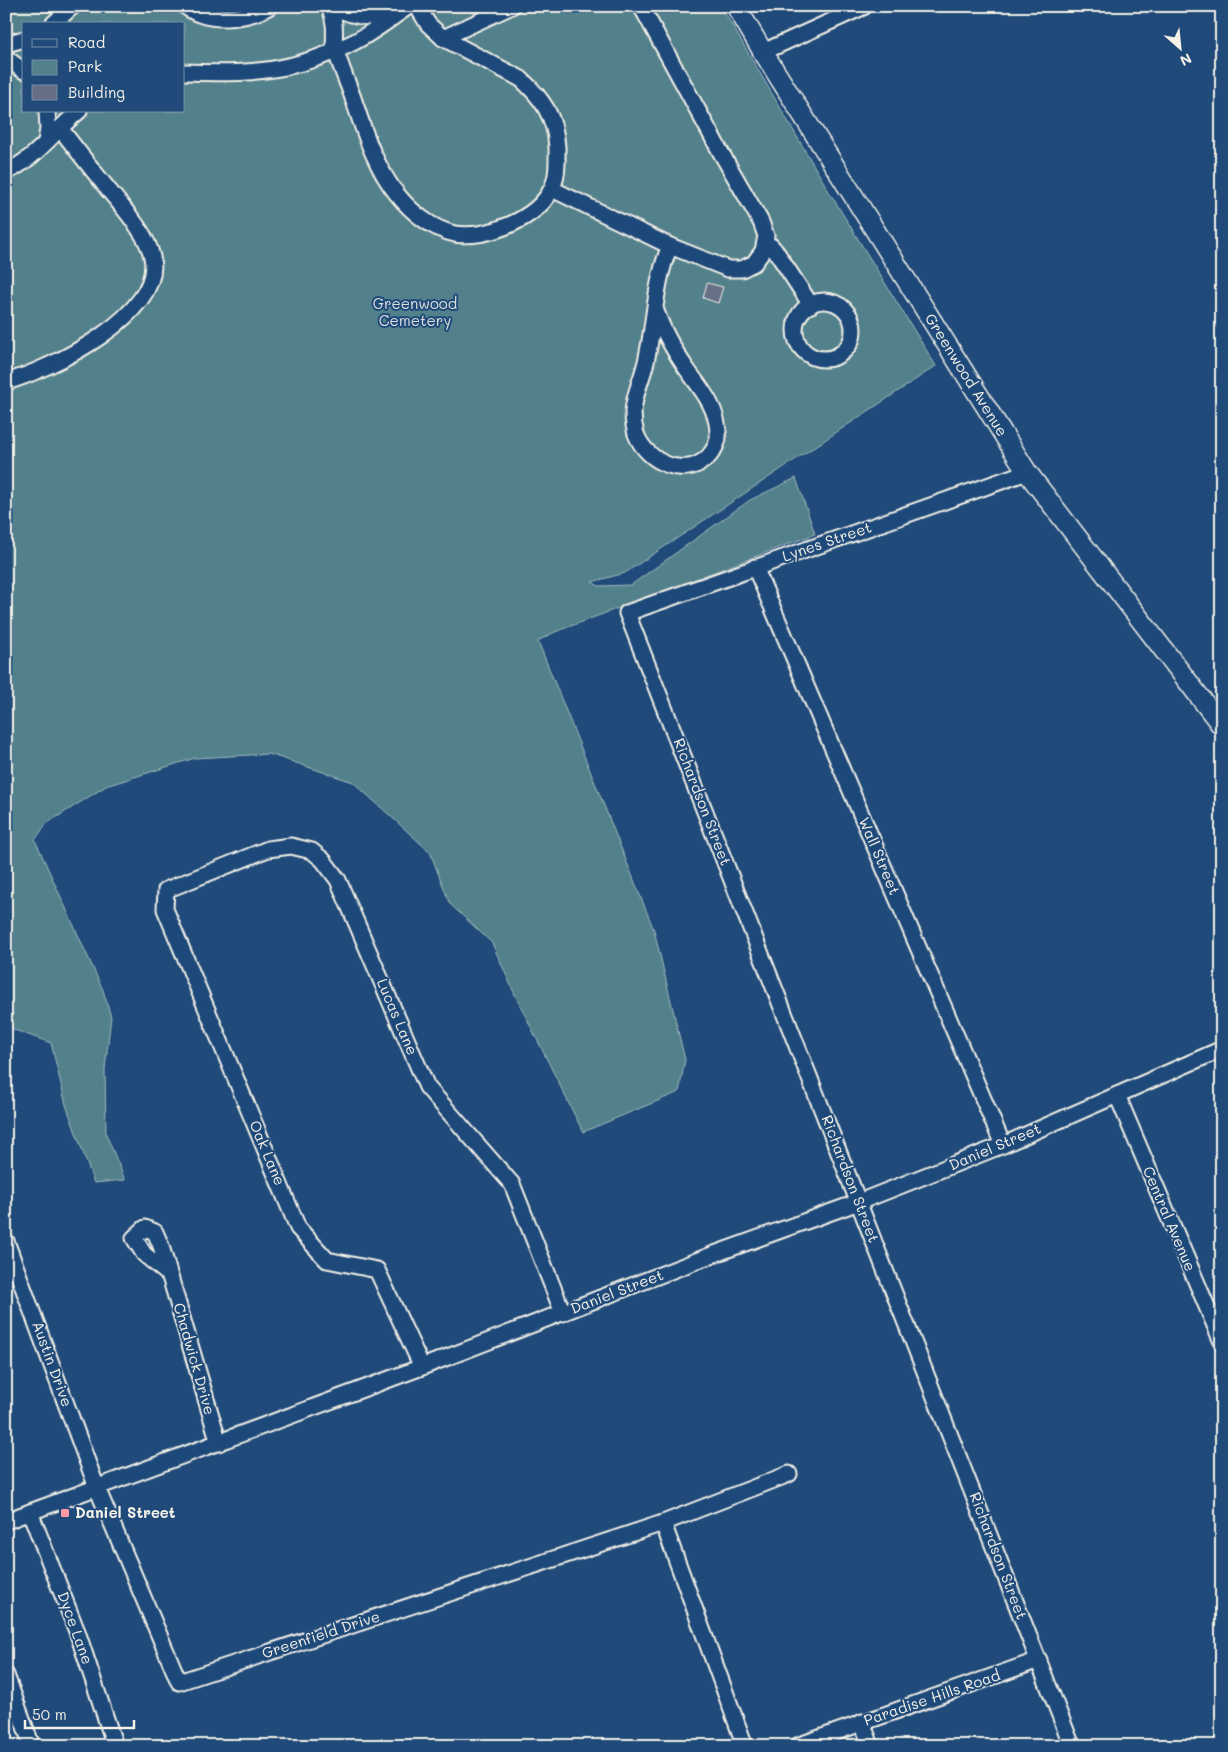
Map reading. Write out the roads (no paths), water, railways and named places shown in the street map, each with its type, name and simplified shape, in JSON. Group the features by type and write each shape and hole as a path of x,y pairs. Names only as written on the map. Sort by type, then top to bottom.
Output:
{"main road":[{"name":"Greenwood Avenue","path":"736,6 1027,472 1220,718"}],"street":[{"path":"55,22 73,6"},
{"path":"185,6 206,16 225,18 242,17 270,6"},
{"path":"328,6 333,20 335,50 364,132 396,194 417,215 436,228 454,234 471,235 506,227 525,217 538,207 552,189 556,178 555,129 545,106 532,89 521,79 443,38 428,24 417,6"},
{"path":"333,6 340,10 364,16 378,17 404,9"},
{"path":"443,38 512,6"},
{"path":"552,189 670,246 721,267 734,270 748,266 754,263 763,251 766,236 761,222 641,6"},
{"path":"763,52 865,6"},
{"path":"185,72 222,74 265,72 293,66 355,42 404,9"},
{"path":"6,44 22,40"},
{"path":"6,58 22,70"},
{"path":"46,142 48,130 47,112"},
{"path":"6,172 33,156 77,112"},
{"path":"6,382 53,363 83,347 115,326 135,308 150,282 152,257 146,243 125,210 60,128"},
{"path":"765,244 771,246 777,253 811,305"},
{"path":"655,308 664,332 687,370 703,390 716,419 717,441 712,452 706,459 692,467 672,467 652,457 636,435 633,424 634,403 647,359 655,308 662,265 670,246"},
{"name":"Lynes Street","path":"627,613 1027,472"},
{"name":"Wall Street","path":"755,567 1003,1145"},
{"name":"Richardson Street","path":"627,613 1072,1746"},
{"name":"Lucas Lane","path":"166,890 268,849 291,846 312,851 323,860 338,880 427,1088 512,1184 562,1313"},
{"name":"Oak Lane","path":"166,890 165,909 298,1228 327,1260 377,1270 422,1366"},
{"name":"Daniel Street","path":"6,1521 219,1443 709,1256 859,1202 1003,1145 1222,1049"},
{"name":"Central Avenue","path":"1117,1094 1222,1342"},
{"name":"Austin Drive","path":"6,1241 98,1488"},
{"name":"Chadwick Drive","path":"170,1275 219,1443"},
{"name":"Greenfield Drive","path":"98,1488 179,1682 663,1523 789,1474"},
{"name":"Dyce Lane","path":"30,1512 78,1634 115,1746"},
{"path":"663,1523 745,1746"},
{"name":"Paradise Hills Road","path":"797,1746 1039,1660"},
{"path":"6,1675 32,1746"},
{"path":"862,1722 870,1746"}],"place":[{"name":"Daniel Street","path":"65,1513"}],"park label":[{"name":"Greenwood Cemetery","path":"415,312"}]}
